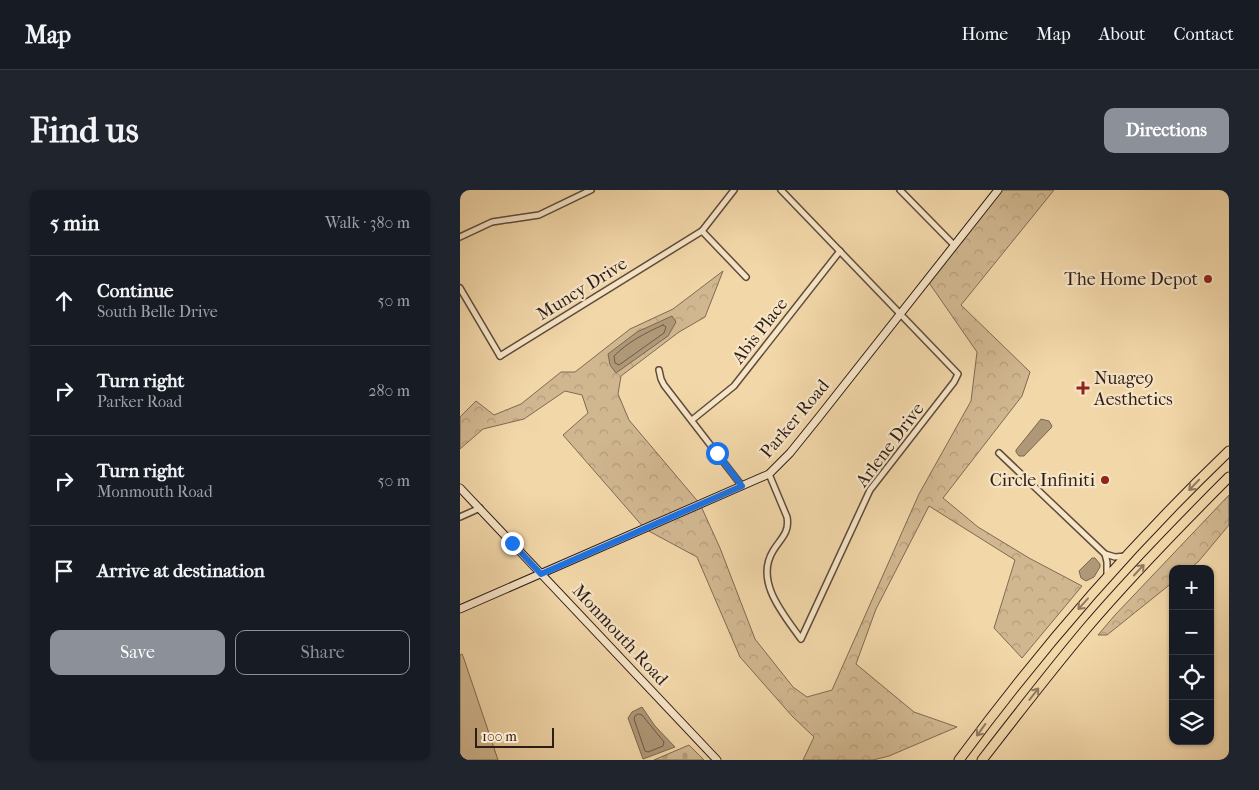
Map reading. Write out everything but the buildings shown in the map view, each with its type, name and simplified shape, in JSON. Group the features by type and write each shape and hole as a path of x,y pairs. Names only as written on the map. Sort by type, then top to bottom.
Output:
{"highway":[{"path":"959,760 1018,682 1077,610 1203,476 1229,451"},
{"path":"982,760 1036,690 1104,608 1180,526 1229,477"}],"street":[{"path":"460,238 492,222 545,214 591,190"},
{"name":"Muncy Drive","path":"500,356 702,231 734,190"},
{"path":"781,190 900,314"},
{"path":"900,190 954,245"},
{"name":"Parker Road","path":"460,609 769,474 790,453 998,190"},
{"path":"702,231 746,277"},
{"name":"Abis Place","path":"692,420 734,386 840,252"},
{"path":"460,288 500,356 498,364"},
{"name":"Arlene Drive","path":"769,474 789,524 785,535 770,556 767,579 776,601 802,639 870,490 958,378 958,373 954,368 900,314"},
{"path":"659,370 664,385 742,486"},
{"path":"999,453 1105,554 1115,557 1127,556"},
{"name":"Monmouth Road","path":"460,488 716,760"},
{"path":"460,517 480,508"},
{"path":"1105,554 1107,577"}],"green space":[{"path":"993,190 1054,190 961,305 1030,372 1022,396 943,498 978,527 1029,558 1082,586 1022,658 994,628 1015,560 929,506 876,609 856,664 914,712 957,727 889,756 873,760 803,760 814,737 792,716 740,657 697,557 645,529 563,435 588,413 582,395 565,391 524,419 483,429 460,449 460,417 476,401 494,415 521,404 561,372 575,372 630,329 673,309 723,271 705,317 679,332 621,376 618,394 629,420 700,504 720,548 755,639 793,687 807,697 832,690 919,494 971,401 977,352 925,277"},
{"path":"1229,495 1229,525 1198,562 1194,565 1169,565 1169,585 1107,635 1098,635"},
{"path":"462,654 498,760 460,760 460,655"},
{"path":"689,745 704,760 654,760"}],"water":[{"path":"672,316 676,322 668,336 616,373 610,365 608,354 637,332"},
{"path":"1041,419 1049,421 1052,426 1051,428 1024,456 1019,456 1016,450"},
{"path":"1092,558 1095,558 1100,567 1094,577 1086,581 1081,578 1079,571"},
{"path":"642,707 655,726 675,747 643,759 628,718 632,712"}],"place":[{"name":"The Home Depot","path":"1208,279"},
{"name":"Nuage9 Aesthetics","path":"1083,388"},
{"name":"Circle Infiniti","path":"1105,480"}],"route":[{"path":"512,543 541,574 742,486 717,453"}]}
